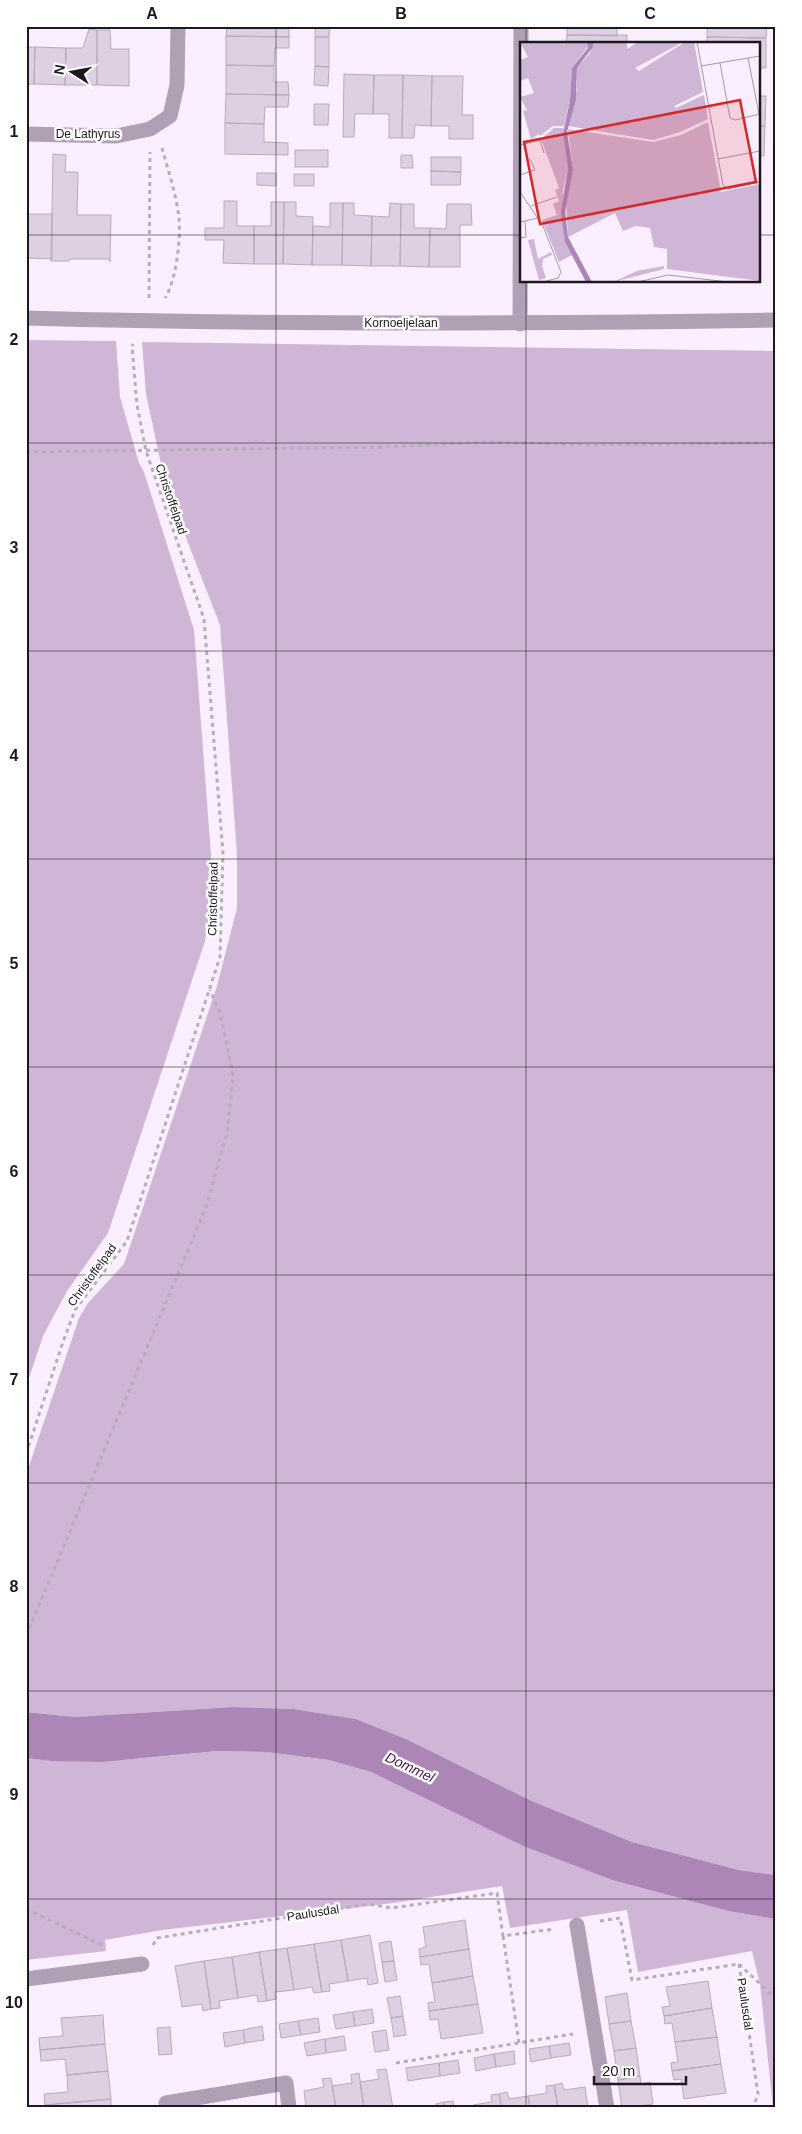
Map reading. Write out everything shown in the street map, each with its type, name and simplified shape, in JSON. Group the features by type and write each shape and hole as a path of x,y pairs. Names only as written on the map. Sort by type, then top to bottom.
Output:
{"street":[{"path":"150,129 170,116 177,85 178,26"},
{"path":"521,26 521,42"},
{"name":"De Lathyrus","path":"26,134 116,136 150,129"},
{"path":"520,282 520,324"},
{"name":"Kornoeljelaan","path":"26,318 149,321 520,324 776,320"},
{"path":"577,1926 607,2108"},
{"path":"26,1978 142,1964"},
{"path":"166,2103 286,2083 289,2108"}],"path":[{"path":"149,321 150,129"},
{"name":"Christoffelpad","path":"26,1454 75,1310 127,1241 220,958 223,853 204,619 146,451 137,405 132,347 170,290 175,268 179,220 161,141 150,129"},
{"path":"26,452 380,447 488,442 588,445 776,443"},
{"path":"26,1636 206,1207 228,1129 233,1074 220,1013 210,989"},
{"name":"Paulusdal","path":"142,1964 157,1938 369,1904 391,1908 497,1893 503,1936 620,1918 632,1980 739,1964 758,2094 753,2108"},
{"path":"26,1909 106,1947"},
{"path":"503,1936 519,2042"},
{"path":"739,1964 776,1999"},
{"path":"396,2062 594,2030"}],"shaded area":[{"path":"26,340 116,341 120,397 139,463 144,472 194,630 211,855 211,906 205,941 108,1233 67,1291 43,1336 26,1387"},
{"path":"142,342 776,351 776,1875 739,1870 632,1842 532,1801 406,1739 356,1719 294,1709 231,1707 75,1717 26,1712 26,1475 79,1318 88,1303 124,1264 217,986 237,908 237,854 220,625 173,504 161,464 146,394"},
{"path":"218,1751 266,1752 329,1760 371,1772 523,1846 612,1880 728,1911 776,1919 776,2108 773,2108 760,1984 752,1951 638,1972 627,1910 510,1928 502,1886 393,1903 162,1930 105,1940 106,1951 26,1960 26,1758 98,1761"}],"water":[{"name":"Dommel","path":"232,1707 294,1709 356,1719 406,1739 532,1801 632,1842 739,1870 776,1875 776,1919 728,1911 612,1880 523,1846 371,1772 329,1760 266,1752 218,1751 101,1762 52,1761 26,1758 26,1712 75,1717"}],"building":[{"path":"227,26 289,26 289,37 226,36"},
{"path":"315,26 330,26 329,37 315,37"},
{"path":"567,26 617,26 617,36 567,35"},
{"path":"707,26 767,26 766,38 707,37"},
{"path":"89,29 97,30 97,85 65,85 66,48 83,48"},
{"path":"97,30 110,30 111,49 129,49 129,86 97,85"},
{"path":"567,35 627,35 627,42 566,42"},
{"path":"226,36 289,37 289,48 275,48 274,66 226,65"},
{"path":"315,37 329,37 329,67 315,66"},
{"path":"707,37 766,38 766,68 760,68 760,42 707,42"},
{"path":"26,47 35,47 34,84 26,84"},
{"path":"35,47 66,48 65,85 34,84"},
{"path":"226,65 274,66 274,82 288,82 289,95 226,94"},
{"path":"315,66 329,67 328,86 314,85"},
{"path":"344,74 374,75 373,114 355,114 354,137 343,137"},
{"path":"374,75 403,75 402,138 389,138 389,114 373,114"},
{"path":"403,75 432,76 431,126 415,125 414,138 402,138"},
{"path":"432,76 463,76 462,115 473,115 473,139 449,139 449,126 431,126"},
{"path":"226,94 289,95 288,107 265,107 264,124 225,123"},
{"path":"760,96 766,96 765,126 760,126"},
{"path":"314,104 329,104 328,125 314,125"},
{"path":"225,123 264,124 264,142 288,143 288,155 225,154"},
{"path":"760,126 765,126 764,156 760,156"},
{"path":"295,150 328,150 328,167 295,167"},
{"path":"53,154 66,155 65,172 78,172 77,215 111,215 110,262 109,259 51,261"},
{"path":"401,155 412,155 413,168 401,168"},
{"path":"431,157 461,157 461,172 431,171"},
{"path":"431,171 461,172 460,185 431,185"},
{"path":"257,173 276,173 276,186 257,185"},
{"path":"294,174 314,174 314,186 294,186"},
{"path":"224,201 237,201 237,226 254,226 254,264 223,263 224,240 205,240 205,228 224,228"},
{"path":"271,202 284,202 283,264 254,264 254,226 271,226"},
{"path":"284,202 296,202 296,216 313,217 312,265 283,264"},
{"path":"330,203 343,203 342,265 312,265 313,226 330,227"},
{"path":"343,203 354,203 354,215 372,216 371,266 342,265"},
{"path":"390,203 401,204 400,266 371,266 372,216 389,217"},
{"path":"401,204 414,204 414,228 430,228 429,267 400,266"},
{"path":"447,204 471,204 472,225 460,225 460,267 429,267 430,228 446,229"},
{"path":"26,214 52,214 52,259 26,258"},
{"path":"465,1920 469,1949 420,1957 419,1949 426,1947 423,1927"},
{"path":"370,1935 378,1983 368,1985 367,1978 348,1981 341,1940"},
{"path":"341,1940 348,1981 329,1984 330,1991 322,1992 314,1944"},
{"path":"391,1941 394,1961 382,1962 379,1943"},
{"path":"314,1944 322,1992 314,1993 312,1987 294,1990 287,1948"},
{"path":"287,1948 294,1990 275,1992 276,1999 267,2001 259,1952"},
{"path":"469,1949 473,1976 432,1983 429,1964 421,1965 420,1957"},
{"path":"259,1952 267,2001 258,2002 257,1995 238,1998 232,1957"},
{"path":"232,1957 238,1998 219,2001 220,2008 211,2009 204,1961"},
{"path":"204,1961 211,2009 203,2011 202,2004 182,2007 175,1966"},
{"path":"394,1961 397,1980 385,1982 382,1962"},
{"path":"473,1976 478,2004 429,2011 428,2003 435,2002 432,1983"},
{"path":"708,1981 712,2008 664,2016 662,2007 670,2006 666,1987"},
{"path":"627,1993 631,2021 609,2024 605,1997"},
{"path":"400,1996 403,2016 391,2018 387,1998"},
{"path":"478,2004 483,2033 441,2039 438,2019 430,2020 429,2011"},
{"path":"712,2008 717,2037 675,2042 672,2023 665,2024 664,2016"},
{"path":"372,2009 374,2023 355,2026 353,2012"},
{"path":"353,2012 355,2026 336,2029 333,2015"},
{"path":"103,2015 105,2044 40,2050 39,2038 63,2036 61,2018"},
{"path":"403,2016 406,2035 394,2037 391,2018"},
{"path":"318,2018 320,2032 301,2035 298,2021"},
{"path":"298,2021 301,2035 281,2038 279,2024"},
{"path":"631,2021 636,2048 614,2051 609,2024"},
{"path":"262,2026 264,2040 245,2043 243,2030"},
{"path":"170,2027 172,2054 159,2055 157,2028"},
{"path":"243,2030 245,2043 225,2047 223,2033"},
{"path":"386,2030 389,2050 375,2052 372,2032"},
{"path":"344,2036 346,2050 326,2053 325,2039"},
{"path":"717,2037 721,2064 672,2071 671,2063 678,2062 675,2042"},
{"path":"325,2039 326,2053 307,2056 304,2043"},
{"path":"569,2043 571,2055 551,2058 549,2046"},
{"path":"105,2044 108,2071 67,2075 65,2059 41,2061 40,2050"},
{"path":"549,2046 551,2058 531,2062 529,2049"},
{"path":"636,2048 640,2076 618,2080 614,2051"},
{"path":"514,2051 515,2064 496,2067 494,2054"},
{"path":"494,2054 496,2067 476,2071 474,2058"},
{"path":"458,2060 460,2073 440,2076 439,2063"},
{"path":"439,2063 440,2076 408,2081 406,2068"},
{"path":"721,2064 726,2093 684,2099 681,2079 674,2080 672,2071"},
{"path":"386,2069 393,2108 364,2108 360,2082 379,2079 377,2070"},
{"path":"108,2071 111,2099 45,2105 44,2094 68,2092 67,2075"},
{"path":"359,2073 364,2108 336,2108 332,2086 352,2083 351,2075"},
{"path":"640,2076 641,2084 650,2082 653,2104 622,2108 618,2080"},
{"path":"331,2078 336,2108 306,2108 304,2091 324,2087 322,2079"},
{"path":"562,2083 564,2090 585,2087 588,2108 558,2108 554,2085"},
{"path":"554,2085 558,2108 530,2108 528,2096 547,2093 546,2086"},
{"path":"507,2092 509,2099 528,2096 530,2108 502,2108 499,2094"},
{"path":"499,2094 502,2108 474,2108 473,2105 492,2102 491,2095"},
{"path":"111,2099 111,2108 45,2108 45,2105"},
{"path":"453,2101 454,2108 445,2108 444,2102"},
{"path":"444,2102 445,2108 437,2108 436,2104"}]}
